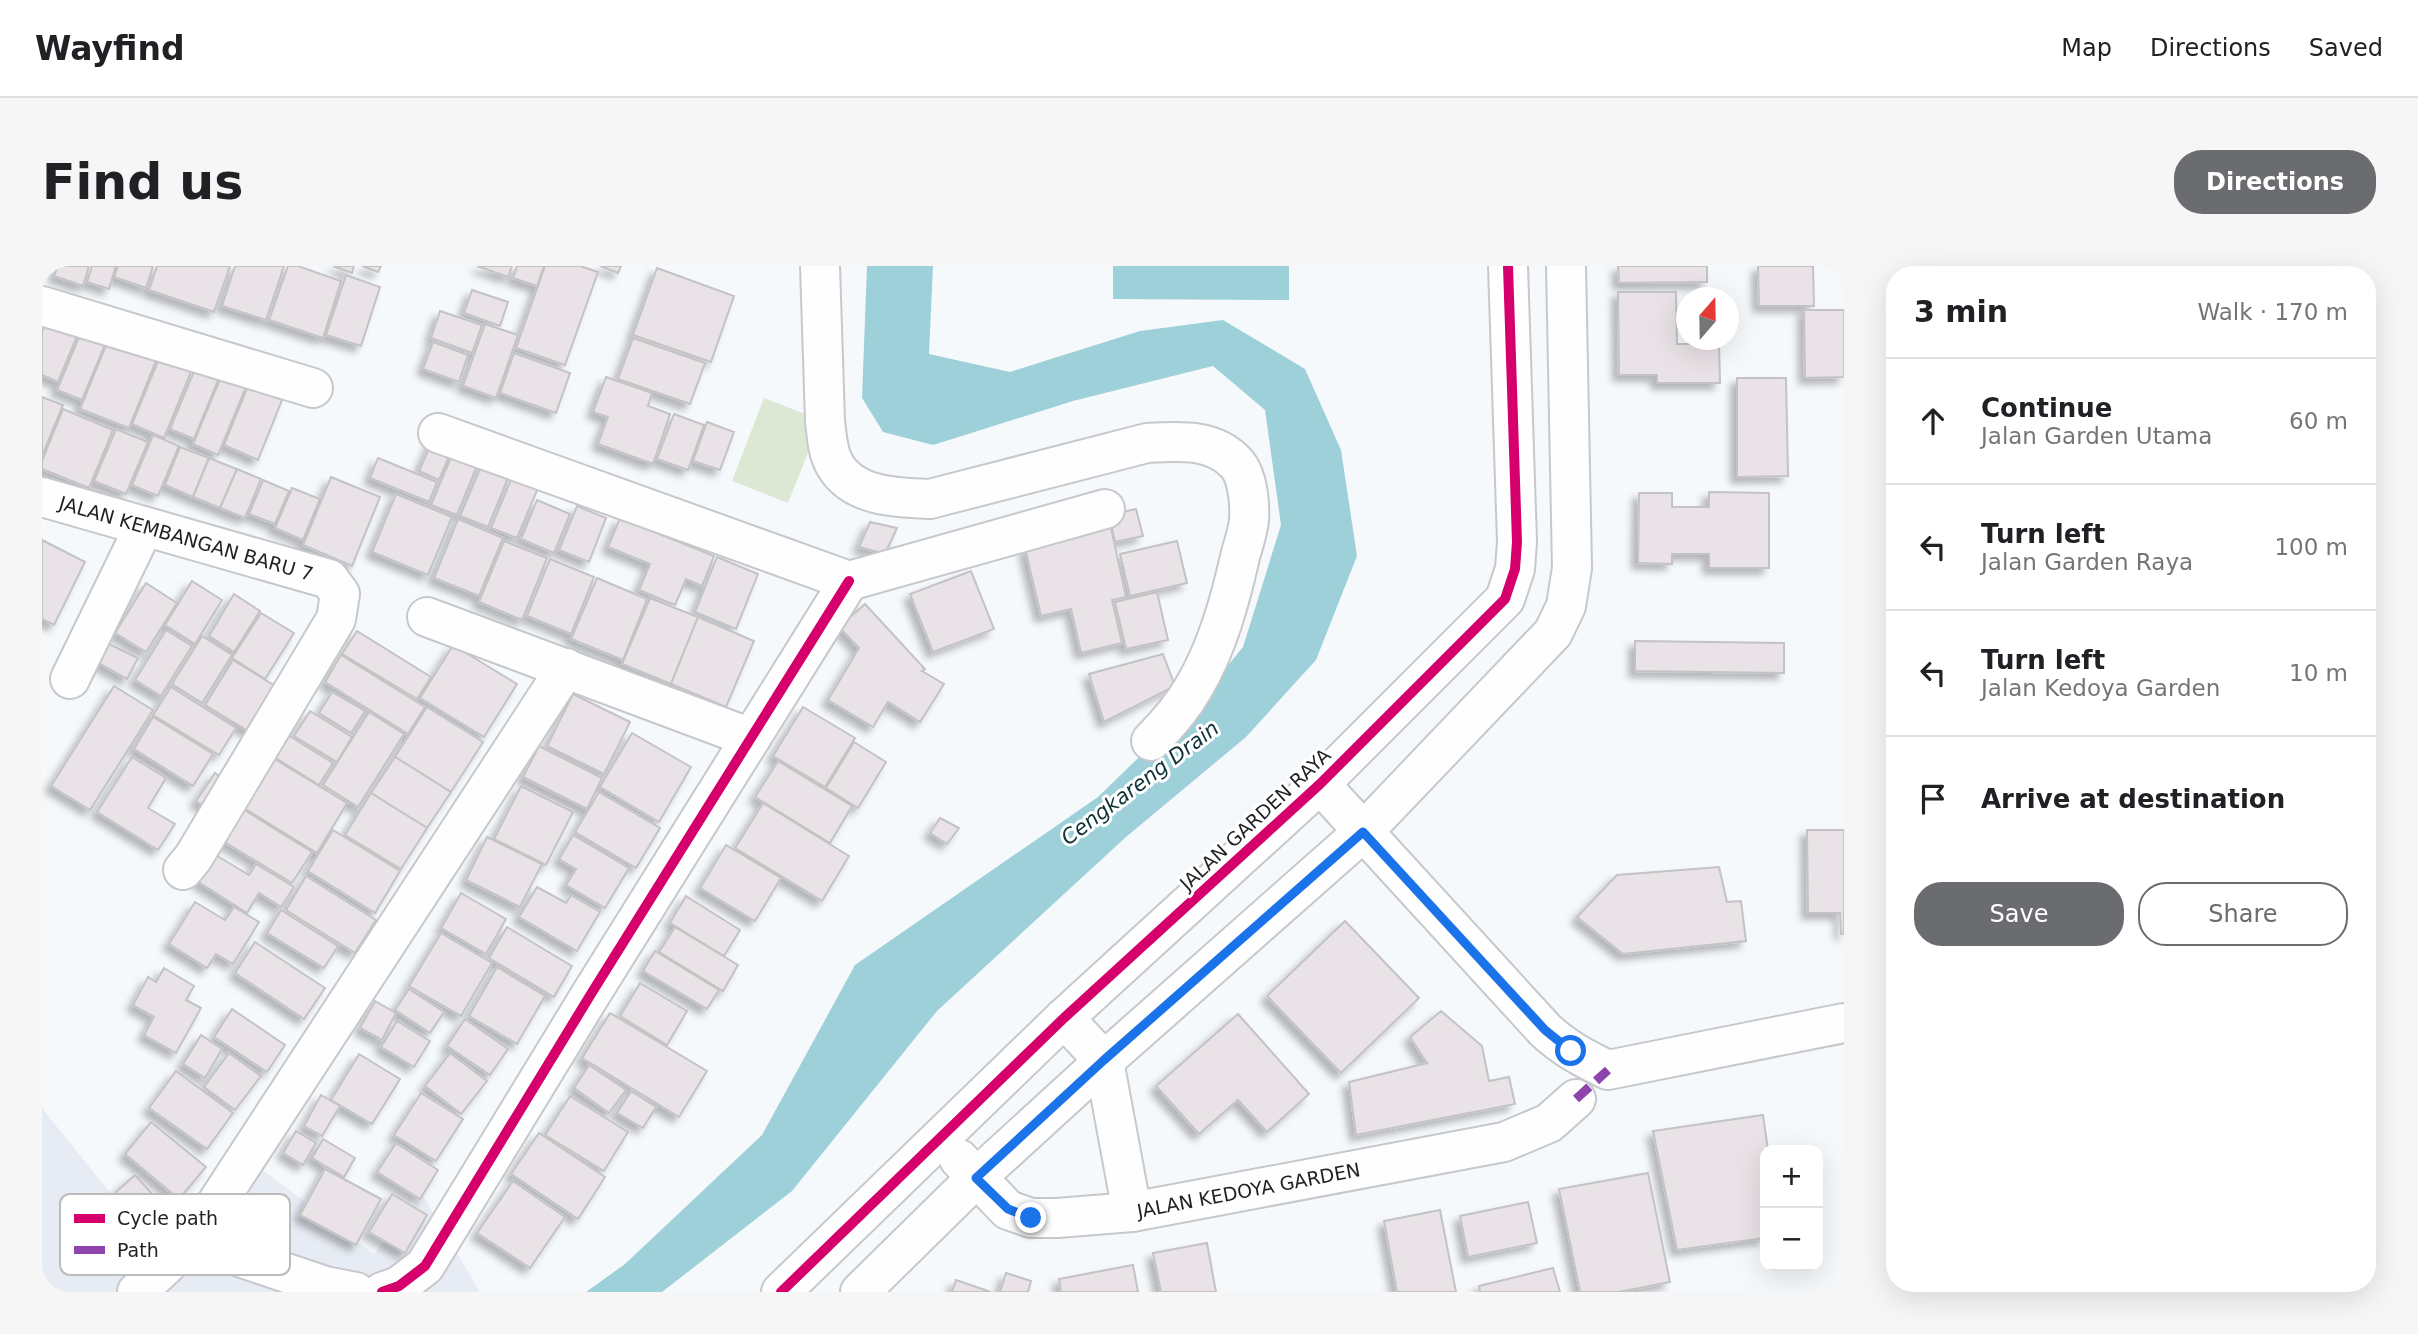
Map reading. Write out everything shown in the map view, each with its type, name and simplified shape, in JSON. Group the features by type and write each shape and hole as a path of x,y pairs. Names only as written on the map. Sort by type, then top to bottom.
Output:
{"street":[{"path":"820,266 828,446 835,466 851,482 874,493 894,498 930,499 1147,443 1183,441 1215,448 1238,465 1249,495 1249,523 1233,586 1215,643 1195,685 1173,719 1151,741"},
{"name":"JALAN GARDEN RAYA","path":"781,1292 1065,1018 1320,784 1505,599 1515,569 1517,542 1508,266"},
{"path":"860,1292 976,1178 1104,1060 1363,832 1553,633 1566,606 1572,568 1566,266"},
{"path":"42,306 313,388"},
{"path":"438,432 849,581 1105,509"},
{"path":"1514,458 1571,455"},
{"name":"JALAN KEMBANGAN BARU 7","path":"42,497 329,579 340,594 336,620 193,858 183,870"},
{"path":"70,679 144,527"},
{"path":"382,1292 399,1286 425,1266 849,581"},
{"path":"428,617 751,738"},
{"path":"223,1194 566,668"},
{"path":"1320,784 1545,1030 1571,1051 1608,1070 1844,1023"},
{"path":"1065,1018 1104,1060 1132,1212"},
{"name":"JALAN KEDOYA GARDEN","path":"939,1138 1008,1209 1031,1218 1057,1218 1132,1212 1504,1142 1549,1123 1576,1099"},
{"path":"290,1274 324,1286 356,1292"},
{"path":"136,1292 155,1275"}],"shaded area":[{"path":"42,1108 111,1194 60,1194 60,1275 290,1275 290,1194 228,1194 257,1166 374,1254 422,1194 480,1292 42,1292"}],"green space":[{"path":"764,398 821,420 788,503 732,481"}],"water":[{"name":"Cengkareng Drain","path":"867,266 933,266 929,354 1010,372 1140,331 1223,320 1305,369 1341,450 1357,556 1316,660 1246,737 1126,837 937,1011 792,1191 662,1292 586,1292 625,1264 762,1135 855,965 1098,797 1205,693 1243,647 1281,525 1265,410 1213,366 1073,401 933,445 883,432 862,398"},
{"path":"1113,266 1289,266 1289,300 1113,299"}],"building":[{"path":"58,266 89,266 83,286 54,276"},
{"path":"92,266 116,266 109,289 87,282"},
{"path":"118,266 153,266 146,288 114,277"},
{"path":"157,266 230,266 214,312 149,290"},
{"path":"235,266 284,266 266,320 222,306"},
{"path":"288,266 298,266 341,281 323,338 269,320"},
{"path":"333,266 354,266 352,273"},
{"path":"362,266 381,266 378,272"},
{"path":"477,266 512,266 508,277"},
{"path":"517,266 544,266 537,286 513,278"},
{"path":"545,266 580,266 598,272 565,365 516,348"},
{"path":"600,266 621,266 618,273"},
{"path":"1618,266 1707,266 1707,282 1619,283"},
{"path":"1758,266 1813,266 1814,306 1759,306"},
{"path":"657,268 734,296 711,362 633,335"},
{"path":"346,275 380,287 361,346 326,335"},
{"path":"472,290 508,302 500,326 464,313"},
{"path":"1618,292 1676,292 1676,350 1719,350 1720,383 1657,383 1657,375 1619,375"},
{"path":"1804,310 1844,310 1844,377 1805,378"},
{"path":"51,311 82,324 58,382 42,375 42,332"},
{"path":"440,311 482,325 472,353 431,338"},
{"path":"485,324 518,335 496,398 463,386"},
{"path":"84,325 109,335 82,400 57,390"},
{"path":"111,333 159,353 129,428 80,409"},
{"path":"633,338 705,363 690,404 618,379"},
{"path":"433,342 468,355 459,382 423,369"},
{"path":"514,353 570,373 556,413 500,393"},
{"path":"161,354 193,367 164,438 132,424"},
{"path":"195,369 219,378 194,439 170,429"},
{"path":"223,372 248,382 218,455 193,444"},
{"path":"606,377 652,393 648,406 670,414 653,464 598,444 608,417 593,412"},
{"path":"1737,378 1786,378 1788,476 1737,477"},
{"path":"248,386 282,400 258,460 224,445"},
{"path":"42,397 63,405 42,456"},
{"path":"63,409 113,430 89,488 42,469 42,461"},
{"path":"674,414 704,425 688,470 657,459"},
{"path":"707,422 734,432 720,470 693,461"},
{"path":"116,429 148,442 126,494 94,481"},
{"path":"153,435 179,446 158,496 132,485"},
{"path":"434,437 454,445 439,480 419,471"},
{"path":"180,447 209,458 193,497 165,485"},
{"path":"454,450 479,461 457,515 431,505"},
{"path":"209,458 237,469 220,508 193,497"},
{"path":"378,458 437,482 429,502 370,478"},
{"path":"483,462 510,473 488,527 460,516"},
{"path":"237,469 261,479 245,518 220,508"},
{"path":"331,477 380,497 352,566 303,545"},
{"path":"512,477 538,488 517,538 491,528"},
{"path":"263,480 289,491 275,524 249,514"},
{"path":"292,488 320,499 303,540 275,528"},
{"path":"1709,492 1769,493 1769,568 1709,568 1709,554 1672,554 1672,564 1638,563 1639,493 1672,493 1672,507 1709,507"},
{"path":"396,494 452,517 428,575 372,552"},
{"path":"537,500 570,514 554,553 521,539"},
{"path":"577,506 606,518 589,562 559,550"},
{"path":"1136,509 1143,536 1115,542 1109,515"},
{"path":"620,518 714,556 702,586 686,579 675,605 639,590 650,564 608,547"},
{"path":"458,519 503,538 479,596 434,578"},
{"path":"870,522 897,528 885,554 859,547"},
{"path":"1111,528 1126,597 1112,600 1122,643 1081,653 1071,609 1041,616 1025,548"},
{"path":"42,540 85,562 54,625 42,619"},
{"path":"504,541 547,558 522,620 479,602"},
{"path":"1177,541 1187,583 1130,596 1120,554"},
{"path":"717,557 758,574 736,629 695,612"},
{"path":"550,559 594,577 571,634 527,616"},
{"path":"971,571 994,629 933,652 910,594"},
{"path":"597,578 647,599 623,660 571,639"},
{"path":"192,581 222,600 195,644 165,625"},
{"path":"146,583 177,603 146,652 115,633"},
{"path":"1157,592 1168,640 1126,649 1115,602"},
{"path":"234,594 260,611 234,652 209,636"},
{"path":"650,598 698,617 671,684 622,664"},
{"path":"865,604 925,669 922,671 944,684 920,722 888,702 873,727 828,700 859,648 839,627"},
{"path":"261,613 294,633 265,679 232,658"},
{"path":"698,617 754,641 726,707 671,684"},
{"path":"166,630 192,646 161,696 135,680"},
{"path":"357,631 431,677 417,699 342,654"},
{"path":"202,636 232,655 202,703 172,684"},
{"path":"1635,641 1784,643 1784,673 1635,671"},
{"path":"109,644 138,658 127,679 97,662"},
{"path":"453,645 517,684 484,737 420,698"},
{"path":"1163,654 1175,686 1104,722 1089,674"},
{"path":"341,655 425,707 408,734 325,682"},
{"path":"233,660 280,689 253,734 205,705"},
{"path":"114,686 153,710 90,810 51,786"},
{"path":"171,687 236,728 219,755 153,715"},
{"path":"332,692 365,711 351,733 319,713"},
{"path":"573,694 630,722 604,774 547,746"},
{"path":"427,707 483,742 451,792 395,757"},
{"path":"803,707 855,738 825,787 773,756"},
{"path":"310,711 352,737 337,762 294,736"},
{"path":"369,712 404,734 358,807 323,785"},
{"path":"153,717 213,754 193,786 134,749"},
{"path":"632,733 691,767 659,822 600,787"},
{"path":"288,735 333,763 319,785 274,757"},
{"path":"854,742 886,762 858,808 826,788"},
{"path":"539,746 602,778 587,809 523,777"},
{"path":"268,755 347,803 317,853 237,804"},
{"path":"132,757 166,778 148,808 175,824 158,850 97,812"},
{"path":"395,757 451,792 427,828 371,793"},
{"path":"778,761 852,806 830,843 755,797"},
{"path":"215,773 226,781 209,810 196,801"},
{"path":"521,786 573,812 546,865 494,839"},
{"path":"599,792 660,828 636,868 575,832"},
{"path":"371,793 427,828 401,869 345,835"},
{"path":"763,803 849,856 822,901 735,848"},
{"path":"238,806 312,852 292,883 218,838"},
{"path":"940,818 959,828 947,844 930,833"},
{"path":"333,830 400,871 375,913 308,871"},
{"path":"1807,830 1844,830 1844,934 1841,934 1840,913 1808,913"},
{"path":"573,835 629,868 605,908 566,885 576,869 559,859"},
{"path":"487,837 542,864 520,907 466,880"},
{"path":"726,845 781,878 755,921 700,888"},
{"path":"214,854 249,875 256,864 294,887 281,907 259,893 247,913 197,881"},
{"path":"1719,867 1727,902 1741,901 1746,941 1623,954 1577,917 1617,875"},
{"path":"306,876 376,920 355,953 286,910"},
{"path":"537,887 566,903 571,895 600,912 577,951 519,917"},
{"path":"461,893 506,919 486,954 441,928"},
{"path":"686,896 740,930 724,956 670,923"},
{"path":"195,902 225,920 234,907 259,922 233,964 216,954 207,968 169,944"},
{"path":"281,910 338,946 324,968 267,933"},
{"path":"1345,921 1419,998 1341,1073 1267,996"},
{"path":"507,927 572,966 554,997 489,958"},
{"path":"675,927 738,965 723,991 659,952"},
{"path":"441,933 492,963 461,1016 409,986"},
{"path":"255,942 325,988 304,1019 235,973"},
{"path":"655,951 719,990 707,1009 643,971"},
{"path":"497,967 545,996 517,1044 469,1016"},
{"path":"164,968 194,986 186,1000 201,1008 176,1053 144,1035 154,1017 133,1005 148,977 156,982"},
{"path":"640,983 687,1011 667,1045 620,1016"},
{"path":"409,989 444,1012 430,1033 395,1010"},
{"path":"375,1001 396,1013 382,1040 360,1028"},
{"path":"232,1009 285,1045 267,1072 214,1037"},
{"path":"1441,1011 1482,1046 1489,1081 1509,1077 1515,1104 1356,1135 1349,1082 1427,1063 1410,1037"},
{"path":"610,1013 707,1071 679,1117 582,1058"},
{"path":"1238,1014 1309,1094 1267,1132 1238,1100 1199,1134 1156,1086"},
{"path":"465,1019 508,1049 490,1075 447,1046"},
{"path":"397,1021 430,1041 414,1067 381,1047"},
{"path":"201,1035 222,1049 205,1078 183,1064"},
{"path":"229,1053 261,1076 235,1110 204,1087"},
{"path":"450,1053 487,1081 461,1114 425,1086"},
{"path":"359,1054 400,1079 372,1124 331,1100"},
{"path":"589,1065 626,1090 609,1113 574,1088"},
{"path":"176,1071 233,1113 207,1149 149,1108"},
{"path":"631,1091 656,1107 643,1128 617,1113"},
{"path":"421,1093 463,1119 436,1161 394,1135"},
{"path":"321,1095 340,1106 322,1136 304,1126"},
{"path":"570,1096 628,1132 604,1171 545,1135"},
{"path":"1763,1115 1767,1145 1760,1145 1760,1239 1677,1250 1653,1131"},
{"path":"151,1122 206,1167 183,1194 173,1194 125,1154"},
{"path":"296,1131 316,1143 303,1165 283,1153"},
{"path":"539,1133 605,1177 578,1219 511,1174"},
{"path":"323,1139 355,1158 344,1177 312,1158"},
{"path":"396,1143 438,1170 420,1199 377,1172"},
{"path":"325,1169 381,1199 356,1245 300,1215"},
{"path":"1648,1173 1670,1282 1619,1292 1580,1292 1559,1189"},
{"path":"135,1175 152,1194 114,1194"},
{"path":"513,1181 565,1217 530,1268 477,1233"},
{"path":"392,1194 427,1215 405,1253 369,1232"},
{"path":"1528,1202 1537,1243 1468,1257 1460,1216"},
{"path":"1440,1210 1456,1292 1397,1292 1384,1221"},
{"path":"1207,1243 1216,1292 1161,1292 1153,1253"},
{"path":"1133,1265 1138,1292 1061,1292 1059,1279"},
{"path":"1553,1268 1560,1292 1480,1292 1479,1286"},
{"path":"1006,1273 1031,1281 1028,1292 1000,1292"},
{"path":"956,1280 991,1292 952,1292"}],"marked path":[{"path":"1576,1099 1608,1070"}],"cycle path":[{"path":"781,1292 1064,1018 1320,784 1505,599 1515,569 1517,542 1508,266"},
{"path":"382,1292 399,1286 425,1266 849,581"}],"route":[{"path":"1031,1218 1008,1209 976,1178 1104,1060 1363,832 1545,1030 1571,1051"}]}
